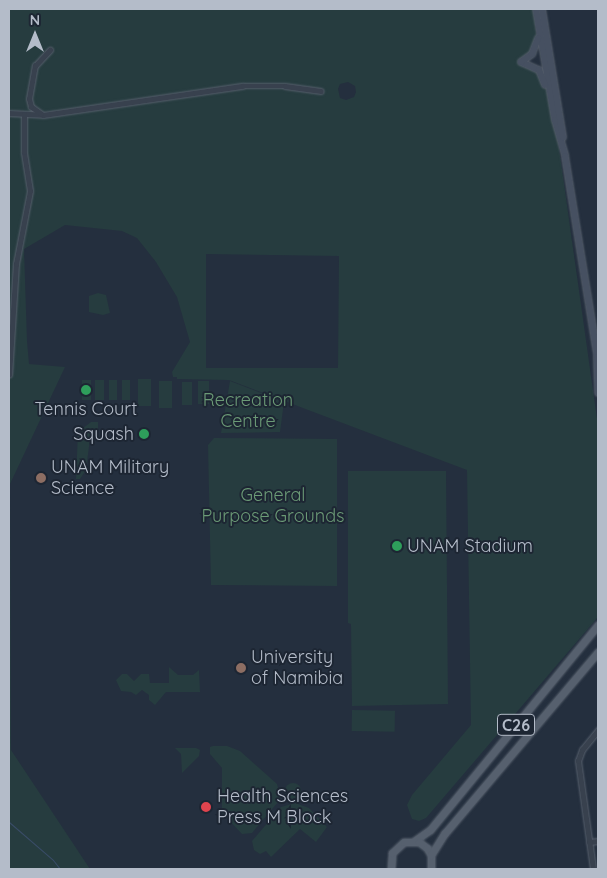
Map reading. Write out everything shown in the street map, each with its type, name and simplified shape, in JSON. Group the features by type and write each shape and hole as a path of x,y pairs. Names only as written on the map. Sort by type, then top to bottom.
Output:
{"main road":[{"path":"535,9 555,120"},
{"path":"535,9 537,44 532,54 521,62 539,70 544,80 565,156"},
{"path":"542,9 598,356 598,393"},
{"name":"C26","path":"391,869 392,853 401,843 414,841 430,830 598,625"},
{"name":"C26","path":"431,855 445,833 598,652"},
{"path":"414,841 425,846 431,855 431,869"}],"street":[{"path":"43,115 31,107 29,99 35,66 50,50"},
{"path":"9,113 43,115 243,86 285,86 321,92"},
{"path":"9,375 16,264 30,190 24,152 24,115"},
{"path":"593,869 578,761 582,750 598,730"},
{"path":"589,842 598,841"}],"green space":[{"path":"9,9 534,9 537,44 522,62 535,67 544,80 555,120 598,426 598,617 426,818 419,821 412,819 407,805 412,795 471,725 467,470 229,380 177,379 177,377 173,377 172,372 190,342 177,297 156,262 137,238 122,231 65,225 24,249 29,364 65,367 10,484 11,750 90,869 9,869","holes":["348,82 355,86 356,92 354,97 346,100 340,98 338,89 340,84","206,254 339,256 338,368 206,368"]},
{"path":"98,293 106,295 110,313 103,315 89,312 89,296"},
{"path":"138,379 151,379 151,406 138,406"},
{"name":"Tennis Court","path":"82,380 91,380 91,400 82,400"},
{"path":"95,380 104,380 104,400 95,400"},
{"path":"109,380 117,380 117,400 109,400"},
{"path":"122,380 130,380 130,400 122,400"},
{"path":"159,381 172,381 172,408 159,408"},
{"path":"198,381 209,381 209,404 198,404"},
{"name":"Recreation Centre","path":"230,381 284,402 280,432 221,433"},
{"path":"182,382 192,382 192,405 182,405"},
{"path":"91,422 98,422 98,431 91,431 86,470 80,479 76,479 78,432"},
{"name":"General Purpose Grounds","path":"214,438 337,439 337,586 211,585 208,445"},
{"name":"UNAM Stadium","path":"348,471 446,471 448,704 352,706 351,624 348,623"},
{"path":"169,667 178,675 193,675 199,670 200,692 166,692 155,705 149,700 149,695 142,690 136,695 131,692 121,691 116,680 122,674 127,674 134,681 141,674 149,674 150,683 169,683"},
{"path":"352,710 395,711 395,732 352,731"},
{"path":"227,746 240,751 277,784 280,796 278,802 252,833 242,834 222,813 222,768 210,754 210,747"},
{"path":"175,748 196,748 200,750 199,756 182,773 181,754"},
{"path":"293,783 301,791 293,799 285,791"},
{"path":"295,803 309,808 327,827 316,842 300,829 271,857 266,851 260,854 254,850 252,841 281,807"}],"waterway":[{"path":"9,822 53,860 60,869"}],"place":[{"name":"Tennis Court","path":"86,390"},
{"name":"Squash","path":"144,434"},
{"name":"UNAM Military Science","path":"41,478"},
{"name":"UNAM Stadium","path":"397,546"},
{"name":"University of Namibia","path":"241,668"},
{"name":"Health Sciences Press M Block","path":"206,807"}]}
